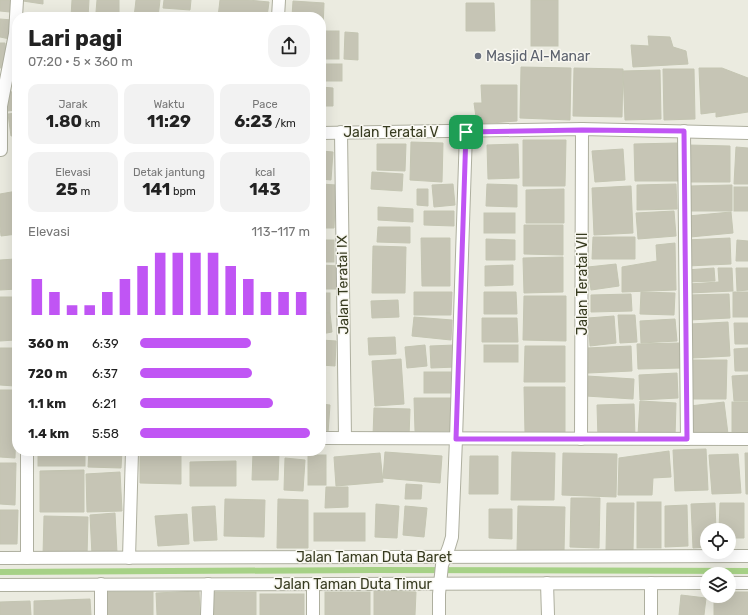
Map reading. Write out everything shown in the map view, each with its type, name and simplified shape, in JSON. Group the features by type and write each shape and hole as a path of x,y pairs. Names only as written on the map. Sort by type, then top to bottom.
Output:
{"street":[{"path":"16,12 17,0"},
{"path":"278,12 279,0"},
{"path":"1,150 1,106 12,49"},
{"name":"Jalan Teratai V","path":"326,132 582,130 748,133"},
{"name":"Jalan Teratai VII","path":"582,130 582,439"},
{"path":"684,131 687,439"},
{"name":"Jalan Teratai IX","path":"341,132 345,438"},
{"path":"439,615 444,561 452,537 466,132"},
{"path":"326,438 748,439"},
{"path":"27,456 27,558"},
{"path":"129,558 132,456"},
{"name":"Jalan Taman Duta Baret","path":"0,558 444,561 748,556"},
{"name":"Jalan Taman Duta Timur","path":"0,586 441,582 700,583"},
{"path":"547,583 548,615"},
{"path":"651,583 651,615"},
{"path":"736,583 748,583"},
{"path":"101,584 101,615"},
{"path":"207,615 208,584"},
{"path":"312,584 313,615"}],"building":[{"path":"0,0 10,0 10,12 0,11"},
{"path":"43,0 43,4 23,1"},
{"path":"72,0 89,0 88,12 71,12"},
{"path":"97,0 119,0 119,12 96,12"},
{"path":"136,0 160,0 159,12 135,12"},
{"path":"164,0 191,0 190,10 163,8"},
{"path":"220,0 269,2 268,12 219,12"},
{"path":"531,0 558,0 558,46 531,46"},
{"path":"293,1 324,3 324,12 292,12"},
{"path":"466,3 494,3 495,31 466,31"},
{"path":"0,19 12,20 10,39 0,37"},
{"path":"326,31 339,31 339,59 326,59"},
{"path":"345,32 358,33 358,60 344,59"},
{"path":"648,36 670,37 673,47 686,51 688,64 633,67 631,45 649,46"},
{"path":"0,43 5,43 7,67 0,68"},
{"path":"326,64 342,64 342,81 326,81"},
{"path":"521,67 571,68 570,120 520,118"},
{"path":"574,68 623,69 622,117 573,116"},
{"path":"699,68 722,68 748,78 748,112 716,117 716,112 701,114"},
{"path":"663,69 694,69 695,119 664,120"},
{"path":"660,70 661,119 625,120 623,71"},
{"path":"481,85 517,85 517,121 477,124 474,103 482,103"},
{"path":"326,87 333,88 333,106 326,106"},
{"path":"12,92 12,110 7,111 4,93"},
{"path":"8,114 12,114 11,136"},
{"path":"523,140 566,140 565,186 523,186"},
{"path":"411,142 443,143 442,182 410,180"},
{"path":"677,143 678,181 635,181 634,144"},
{"path":"377,144 406,144 405,171 377,170"},
{"path":"518,144 519,178 488,179 487,145"},
{"path":"688,145 730,146 730,182 687,182"},
{"path":"736,147 748,148 748,184 734,184"},
{"path":"623,149 625,180 595,182 592,151"},
{"path":"326,151 333,152 331,180 326,180"},
{"path":"372,172 403,174 402,191 371,189"},
{"path":"326,184 336,185 334,228 326,228"},
{"path":"453,184 455,205 434,207 432,185"},
{"path":"487,184 517,185 517,207 486,206"},
{"path":"676,184 677,209 637,210 637,185"},
{"path":"732,185 732,211 689,211 689,186"},
{"path":"631,186 633,233 594,235 592,188"},
{"path":"734,187 748,187 748,211 734,211"},
{"path":"417,189 428,189 428,206 417,205"},
{"path":"564,189 564,223 526,223 526,190"},
{"path":"12,192 12,235 1,236 0,194"},
{"path":"378,207 413,209 413,222 378,220"},
{"path":"424,211 454,211 454,226 424,225"},
{"path":"674,211 676,236 638,239 636,213"},
{"path":"731,212 733,233 690,237 688,216"},
{"path":"484,213 515,213 515,233 484,233"},
{"path":"524,225 563,225 563,255 524,254"},
{"path":"378,227 410,227 410,243 377,242"},
{"path":"593,237 635,237 635,259 592,259"},
{"path":"421,238 450,238 450,286 422,286"},
{"path":"730,238 731,264 687,266 686,240"},
{"path":"486,239 515,240 515,260 486,260"},
{"path":"326,240 334,240 334,262 326,262"},
{"path":"737,240 748,241 748,261 736,261"},
{"path":"675,243 676,290 622,292 622,267 657,261 656,245"},
{"path":"373,246 406,247 405,293 372,293"},
{"path":"563,257 563,292 524,293 523,258"},
{"path":"12,259 12,289 0,290 0,260"},
{"path":"616,264 619,286 591,290 588,267"},
{"path":"326,265 339,266 338,289 326,289"},
{"path":"513,265 513,285 485,286 485,266"},
{"path":"714,268 715,281 687,282 686,270"},
{"path":"718,268 732,268 733,291 689,293 689,284 719,282"},
{"path":"736,268 748,268 748,290 737,291"},
{"path":"414,292 452,292 451,315 414,315"},
{"path":"484,292 516,292 517,314 484,314"},
{"path":"641,292 675,293 674,315 640,314"},
{"path":"733,292 748,292 748,317 733,317"},
{"path":"326,293 330,293 330,313 326,313"},
{"path":"631,294 632,311 591,312 591,295"},
{"path":"729,294 730,318 689,320 688,295"},
{"path":"524,296 566,296 566,341 523,340"},
{"path":"0,297 12,297 12,340 0,341"},
{"path":"398,300 399,317 372,318 371,301"},
{"path":"326,313 330,313 332,332 326,333"},
{"path":"618,315 635,315 637,342 620,343"},
{"path":"614,316 616,343 590,346 588,318"},
{"path":"414,317 452,320 451,340 412,336"},
{"path":"482,318 517,318 518,342 482,342"},
{"path":"675,319 677,341 641,343 640,321"},
{"path":"728,322 730,356 693,358 690,324"},
{"path":"734,323 748,323 748,344 735,344"},
{"path":"395,337 396,354 369,355 368,338"},
{"path":"326,340 336,341 335,366 326,365"},
{"path":"680,343 681,368 638,369 637,344"},
{"path":"425,345 427,366 407,368 405,347"},
{"path":"455,345 456,367 431,368 430,346"},
{"path":"484,345 518,345 518,362 484,362"},
{"path":"525,346 565,346 565,382 524,382"},
{"path":"631,346 632,371 588,373 587,348"},
{"path":"0,348 12,348 12,386 0,385"},
{"path":"748,348 748,371 735,371 734,349"},
{"path":"401,359 404,404 375,406 372,361"},
{"path":"688,360 727,360 726,399 688,399"},
{"path":"424,372 451,372 451,393 424,393"},
{"path":"677,373 678,398 640,400 639,375"},
{"path":"748,375 748,401 734,401 732,376"},
{"path":"587,376 634,379 633,399 586,396"},
{"path":"524,387 565,387 565,433 525,433"},
{"path":"0,390 12,390 12,456 15,456 15,458 0,457"},
{"path":"414,398 453,398 454,431 415,431"},
{"path":"640,401 676,403 675,437 638,435"},
{"path":"724,402 728,434 694,438 690,406"},
{"path":"732,402 748,402 748,434 732,434"},
{"path":"634,404 635,437 598,438 597,405"},
{"path":"326,405 330,405 328,433 326,433"},
{"path":"374,408 410,409 409,437 373,436"},
{"path":"706,449 708,490 675,491 673,450"},
{"path":"669,451 671,477 653,478 652,495 618,495 619,458"},
{"path":"385,452 442,456 440,483 383,478"},
{"path":"512,452 555,453 554,500 511,500"},
{"path":"380,453 383,482 336,486 334,457"},
{"path":"563,453 617,454 616,497 562,495"},
{"path":"745,453 748,453 748,494 746,494"},
{"path":"738,454 741,493 712,494 709,455"},
{"path":"38,456 85,456 85,466 38,466"},
{"path":"89,456 122,456 121,468 88,467"},
{"path":"140,456 181,456 181,484 140,483"},
{"path":"253,456 279,456 278,480 252,480"},
{"path":"308,456 326,456 326,485 308,485"},
{"path":"470,456 498,456 498,494 469,494"},
{"path":"285,458 305,460 303,491 284,490"},
{"path":"236,461 236,486 190,486 190,462"},
{"path":"0,463 16,463 15,505 0,504"},
{"path":"84,470 84,512 40,512 40,471"},
{"path":"120,472 122,511 87,512 86,474"},
{"path":"406,484 422,485 421,499 405,499"},
{"path":"326,487 348,487 348,507 325,508"},
{"path":"571,498 600,498 599,548 570,547"},
{"path":"225,499 265,500 264,537 224,536"},
{"path":"278,499 308,500 308,548 277,548"},
{"path":"637,502 661,502 661,548 637,548"},
{"path":"607,503 634,503 633,551 606,550"},
{"path":"715,503 716,523 700,523 700,548 693,548 691,504"},
{"path":"720,503 744,503 744,538 736,538 736,523 719,523"},
{"path":"376,504 399,506 397,538 375,537"},
{"path":"687,505 688,546 665,547 665,506"},
{"path":"215,506 217,540 194,541 192,507"},
{"path":"405,506 427,508 424,537 403,535"},
{"path":"518,506 565,507 564,552 517,551"},
{"path":"489,509 512,509 512,539 489,538"},
{"path":"0,510 18,510 17,544 0,544"},
{"path":"115,513 117,553 92,555 90,515"},
{"path":"314,513 365,513 365,541 314,541"},
{"path":"187,514 189,544 158,546 155,516"},
{"path":"44,516 88,517 87,556 43,555"},
{"path":"199,591 200,615 157,615 156,593"},
{"path":"374,591 416,592 415,615 374,615"},
{"path":"107,592 153,592 153,615 107,615"},
{"path":"214,592 256,592 256,615 214,615"},
{"path":"325,592 370,592 370,615 325,615"},
{"path":"736,592 748,592 748,615 714,615 714,603 736,603"},
{"path":"260,594 304,594 304,615 260,615"},
{"path":"681,595 700,597 700,603 705,603 704,615 679,615"},
{"path":"90,599 91,615 34,615 34,601"},
{"path":"30,601 31,615 0,615 0,602"}],"waterway":[{"path":"0,572 372,570 748,571"}],"place":[{"name":"Masjid Al-Manar","path":"478,56"}],"route":[{"path":"582,130 684,131 687,439 456,439 466,132 582,130"}]}
